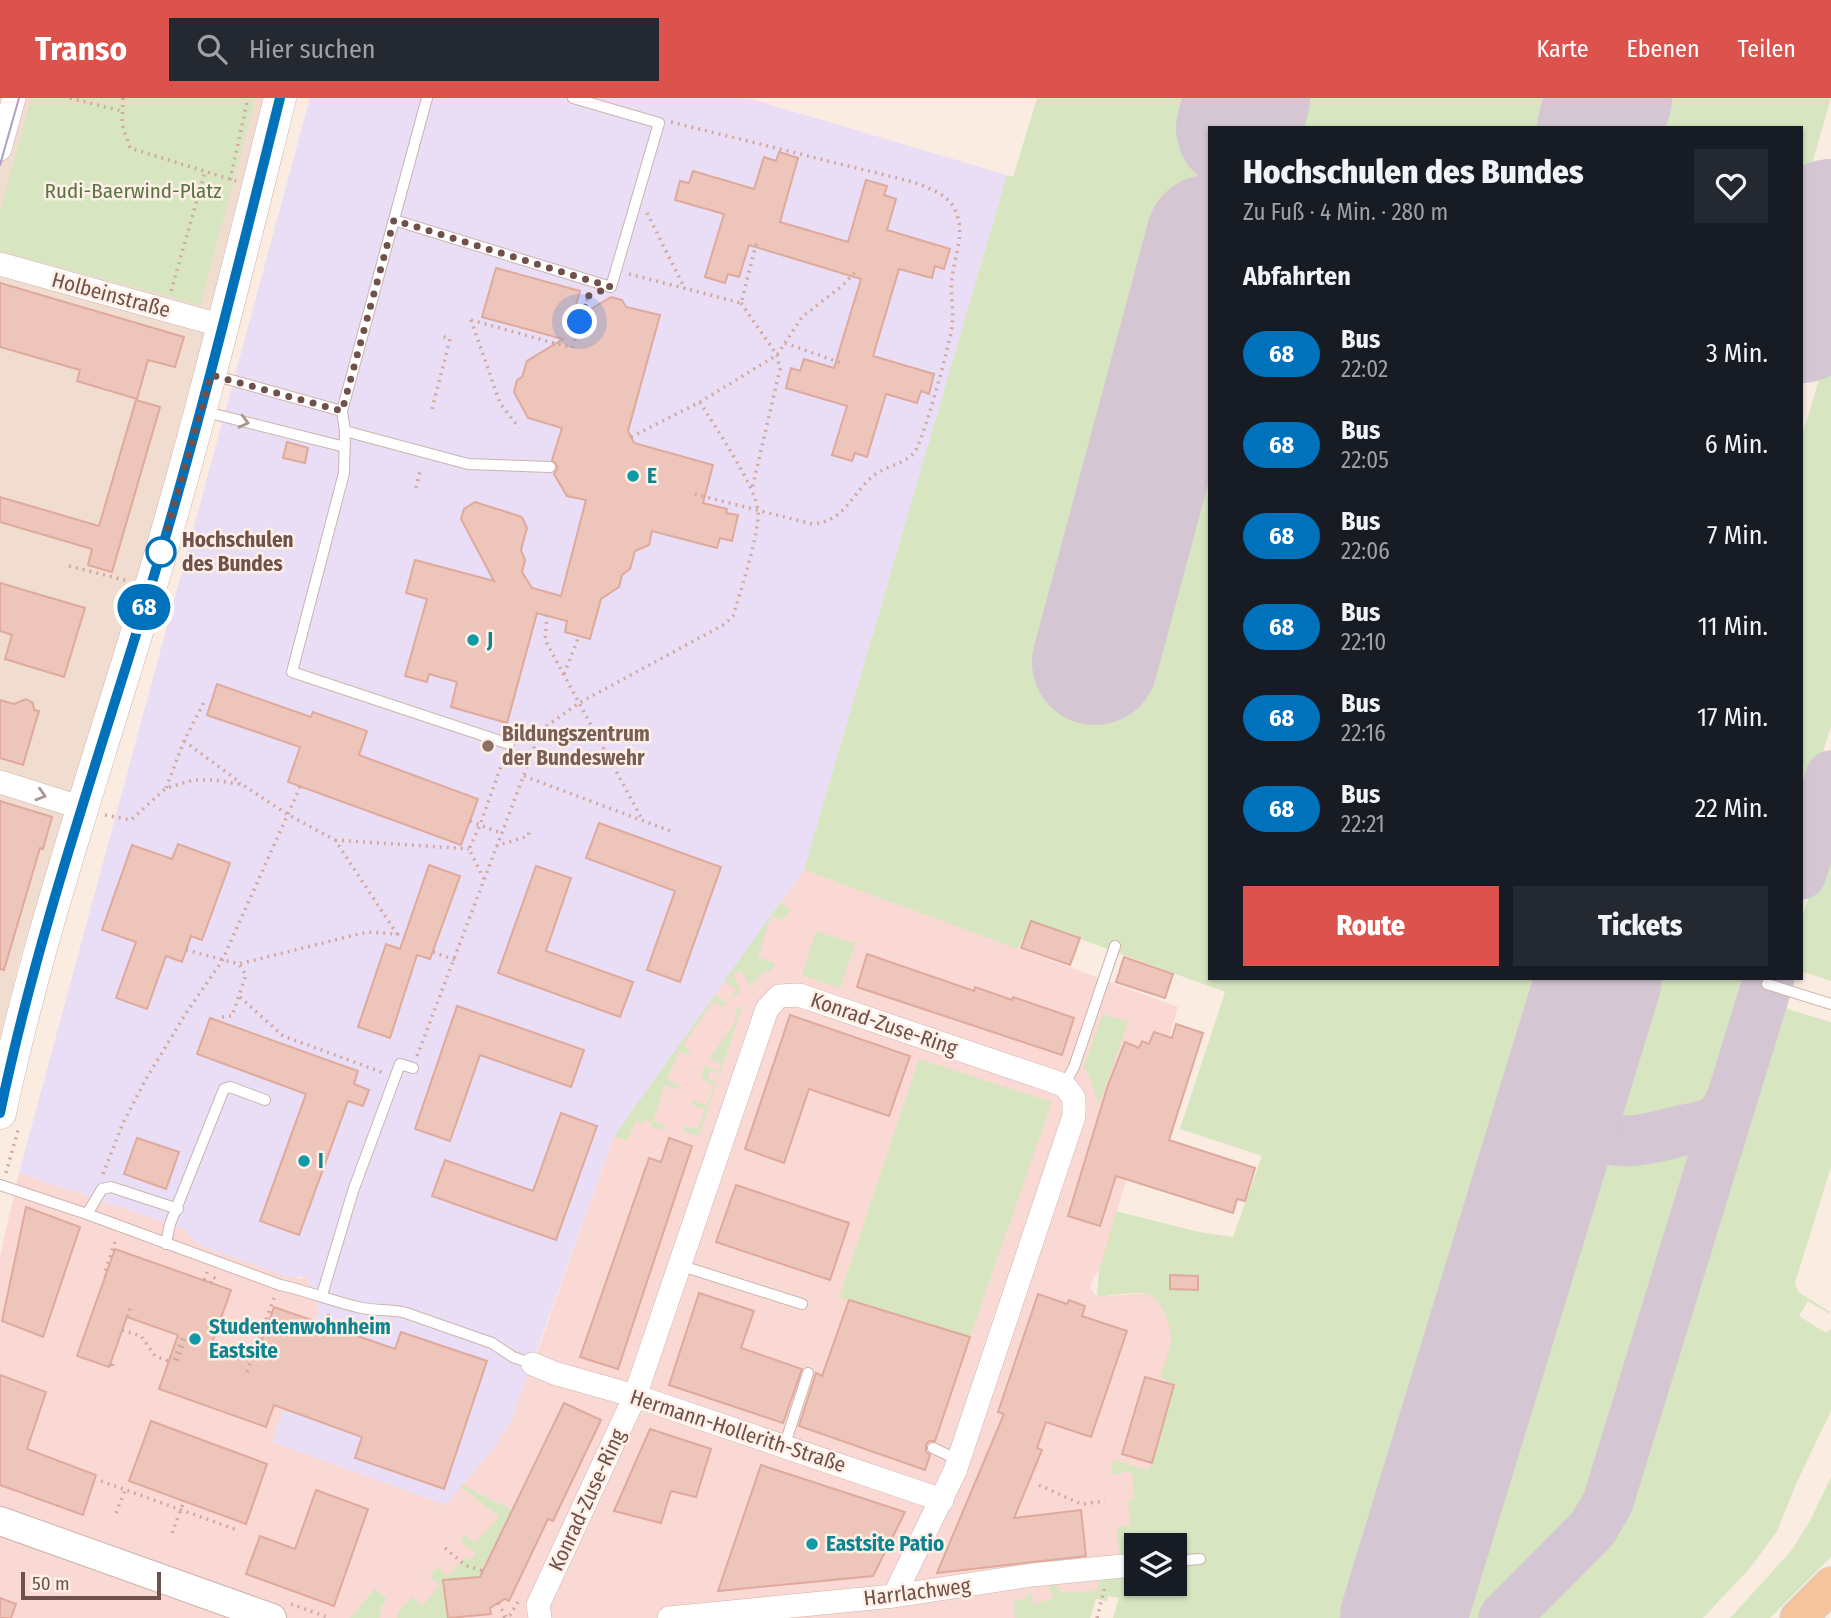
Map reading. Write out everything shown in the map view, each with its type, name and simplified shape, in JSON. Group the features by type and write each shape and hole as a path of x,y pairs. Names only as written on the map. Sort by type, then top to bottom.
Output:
{"main road":[{"path":"0,1113 18,1031 211,375 223,326 244,183 280,98"},
{"path":"1798,1618 1831,1586"}],"street":[{"path":"0,149 14,98"},
{"name":"Holbeinstraße","path":"0,264 223,326"},
{"path":"0,782 82,808"},
{"name":"Konrad-Zuse-Ring","path":"540,1618 538,1605 635,1396 767,1009 779,996 799,995 1065,1085"},
{"path":"894,1596 942,1500 958,1460 1074,1116 1074,1098 1065,1085"},
{"name":"Hermann-Hollerith-Straße","path":"533,1364 942,1500"},
{"path":"0,1521 272,1618"},
{"name":"Harrlachweg","path":"669,1618 817,1611 1032,1575 1124,1566"}],"lane":[{"path":"427,98 342,411 345,431 344,473 292,672 509,744"},
{"path":"394,220 611,287 659,123 573,98"},
{"path":"211,375 342,411"},
{"path":"201,411 345,447"},
{"path":"345,431 468,464 550,467"},
{"path":"1065,1085 1115,946"},
{"path":"1767,985 1831,1004"},
{"path":"322,1295 357,1180 400,1064 413,1068"},
{"path":"166,1244 170,1224 224,1089 230,1087 265,1100"},
{"path":"0,1185 88,1214 280,1285 367,1309 394,1309 407,1313 492,1343 513,1357 533,1364"},
{"path":"88,1214 102,1189 111,1187 178,1209"},
{"path":"680,1265 802,1304"},
{"path":"784,1447 808,1373"},
{"path":"933,1447 958,1460"},
{"path":"1187,1560 1200,1559"}],"path":[{"path":"70,98 122,111"},
{"path":"123,98 122,124 130,148 244,183 248,98"},
{"path":"659,123 667,121 913,182 938,193 952,204 960,226 960,247 952,279 952,327 923,434 914,453 873,476 842,512 827,523 812,524 690,493"},
{"path":"165,309 205,172"},
{"path":"638,195 685,289"},
{"path":"741,303 757,241"},
{"path":"631,437 700,402 777,355 802,317 842,286 856,271"},
{"path":"519,428 500,402 471,320 572,348 588,296 611,287 624,272 741,303 777,355 780,369 752,490"},
{"path":"432,409 450,339 442,337"},
{"path":"785,343 844,364"},
{"path":"431,383 438,385"},
{"path":"469,849 509,744 541,730 579,703 725,624 733,616 758,511 752,490 700,402"},
{"path":"416,488 420,471"},
{"path":"69,566 150,587"},
{"path":"547,615 545,640 643,821"},
{"path":"564,674 579,636"},
{"path":"166,788 184,741 204,702"},
{"path":"413,1068 541,730"},
{"path":"184,741 243,785 335,840 469,849"},
{"path":"524,776 673,832"},
{"path":"114,818 131,820 166,788 194,780 215,780 243,785"},
{"path":"102,1189 102,1178 123,1123 188,1010 222,961 300,787"},
{"path":"470,821 501,833"},
{"path":"496,846 528,836 530,828"},
{"path":"335,840 397,934"},
{"path":"469,849 484,878"},
{"path":"186,950 239,964 367,932 404,937"},
{"path":"433,952 455,960"},
{"path":"222,1017 232,1016 240,997 246,975 239,964"},
{"path":"240,997 283,1036 395,1078"},
{"path":"106,1276 104,1275 115,1243"},
{"path":"247,1372 280,1285"},
{"path":"127,1317 131,1306"},
{"path":"327,1310 331,1326"},
{"path":"122,1330 141,1336 155,1356 169,1361"},
{"path":"183,1338 177,1362 174,1360 183,1338"},
{"path":"101,1481 237,1530"},
{"path":"1040,1485 1081,1504 1105,1501"},
{"path":"116,1513 125,1490"},
{"path":"172,1533 184,1501"},
{"path":"445,1548 464,1565 483,1571"},
{"path":"1097,1618 1102,1600"},
{"path":"498,1603 506,1617"}],"shaded area":[{"path":"0,98 267,98 191,393 129,608 20,958 0,1039"},
{"name":"Bildungszentrum der Bundeswehr","path":"310,98 748,98 1007,175 804,870 614,1136 512,1419 496,1445 446,1505 272,1442 319,1310 307,1277 288,1277 201,1246 194,1242 185,1229 19,1173"},
{"path":"804,870 1178,1007 1099,1271 1090,1288 1097,1297 1145,1293 1200,1294 1131,1533 1124,1533 1124,1561 1119,1598 1108,1596 1107,1601 1096,1598 1045,1618 0,1618 0,1256 19,1173 185,1229 300,1279 307,1277 319,1310 272,1442 533,1364 614,1136"}],"green space":[{"name":"Rudi-Baerwind-Platz","path":"31,98 256,98 200,305 0,251 0,212"},
{"path":"1037,98 1831,98 1803,195 1803,126 1208,126 1208,980 1562,980 1367,1618 1113,1618 1119,1598 1108,1596 1107,1601 1096,1599 1090,1618 1015,1618 1013,1602 1028,1597 1029,1588 1034,1604 1053,1598 1048,1582 1053,1578 1060,1592 1096,1591 1102,1573 1121,1572 1124,1559 1124,1596 1187,1596 1187,1533 1124,1533 1124,1555 1119,1555 1117,1527 1130,1526 1128,1500 1134,1499 1132,1472 1110,1474 1114,1460 1149,1470 1174,1386 1160,1376 1171,1340 1167,1320 1157,1301 1146,1294 1097,1297 1099,1271 1116,1211 1199,1232 1233,1237 1262,1156 1180,1129 1225,992 1031,921 1018,949 804,870 1007,175 1013,177"},
{"path":"1831,340 1831,726 1803,818 1803,432"},
{"path":"1831,823 1831,981 1803,972 1803,915"},
{"path":"780,903 791,910 782,920 771,916 758,957 775,963 772,970 762,974 750,987 741,970 733,974 741,992 730,999 736,989 724,981"},
{"path":"816,931 855,943 840,988 802,975"},
{"path":"1636,980 1753,980 1718,1094 1709,1107 1656,1121 1626,1118 1616,1111 1609,1098 1607,1078"},
{"path":"715,995 726,1003 723,1007 714,1001 683,1045 691,1052 688,1055 679,1051 667,1080 679,1085 678,1089 665,1085 653,1121 666,1125 663,1130 651,1127 652,1123 644,1120 642,1124 635,1121 628,1140 614,1136"},
{"path":"743,1004 720,1074 710,1070 708,1079 717,1082 699,1136 683,1131 685,1126 698,1129 705,1109 692,1105 693,1101 707,1105 714,1085 701,1079 704,1066 719,1071 721,1063 709,1059 736,1021 734,1020 738,1014 734,1012"},
{"path":"1781,1007 1831,1022 1831,1167 1795,1283 1798,1292 1830,1312 1808,1301 1799,1316 1826,1333 1831,1329 1831,1411 1777,1531 1750,1568 1703,1618 1525,1618 1619,1519 1773,1011"},
{"path":"1103,1014 1128,1022 1099,1105 1087,1071 1083,1068"},
{"path":"919,1059 1052,1102 970,1337 839,1297"},
{"path":"1682,1146 1695,1150 1696,1165 1588,1514 1484,1618 1446,1618 1447,1602 1578,1171"},
{"path":"1831,1477 1831,1557 1770,1618 1730,1618 1791,1551 1810,1521"},
{"path":"461,1484 541,1524 539,1531 508,1517 480,1577 443,1580 448,1618 397,1618 397,1613 412,1597 422,1606 440,1585 429,1576 437,1567 448,1576 465,1557 470,1561 476,1554 460,1540 464,1535 475,1543 499,1517"},
{"path":"375,1588 387,1599 381,1607 380,1618 350,1618"}],"building":[{"path":"779,152 798,158 780,222 848,242 866,180 887,186 884,195 896,199 887,230 950,249 944,269 935,266 932,278 899,269 873,356 934,374 929,394 921,391 917,403 886,394 867,457 855,453 852,461 832,455 847,406 786,388 791,368 800,371 804,359 834,368 861,279 749,245 739,277 728,274 725,283 705,277 724,214 675,200 680,181 689,183 693,171 754,189 764,157 776,161"},
{"path":"496,268 580,291 571,321 611,297 622,300 626,307 660,315 628,431 634,443 713,465 703,503 727,509 726,513 738,515 732,541 720,538 717,548 652,531 649,545 635,551 630,569 622,575 619,587 601,599 590,639 565,632 567,621 537,613 507,723 451,707 457,682 429,674 427,682 405,676 427,599 406,593 415,560 494,581 461,519 464,509 475,502 522,517 527,528 521,550 525,560 522,572 532,588 561,596 586,500 567,496 554,474 558,467 552,460 562,428 528,418 514,392 527,361 563,339 482,317"},
{"path":"0,283 184,337 175,367 148,360 137,399 77,381 80,370 0,347"},
{"path":"136,400 160,407 112,572 88,565 92,549 0,522 0,497 99,526"},
{"path":"287,442 308,448 305,463 283,458"},
{"path":"0,583 85,608 64,677 5,659 12,635 0,631"},
{"path":"217,684 311,717 313,712 367,731 359,755 478,799 461,845 288,782 300,747 207,715"},
{"path":"26,699 33,703 34,710 39,711 23,765 0,758 0,700 14,704"},
{"path":"0,801 52,817 43,849 40,848 4,970 0,969"},
{"path":"599,823 721,867 680,982 647,970 675,891 586,858"},
{"path":"178,844 230,863 202,940 191,936 182,962 166,956 147,1009 116,998 136,942 102,930 132,845 172,859"},
{"path":"429,865 460,876 430,959 417,955 390,1038 358,1027 386,944 400,949"},
{"path":"536,866 571,878 546,951 633,982 620,1017 498,973"},
{"path":"1031,921 1080,938 1070,965 1021,948"},
{"path":"867,954 974,991 975,987 1012,1000 1013,997 1074,1018 1062,1055 857,987"},
{"path":"1124,957 1173,974 1165,998 1116,982"},
{"path":"457,1006 584,1050 571,1087 480,1055 450,1141 415,1129"},
{"path":"790,1015 910,1056 889,1116 809,1089 784,1163 745,1149"},
{"name":"I","path":"210,1018 358,1071 354,1084 369,1090 363,1106 348,1101 299,1235 260,1221 306,1094 197,1054"},
{"path":"1176,1024 1203,1033 1169,1140 1255,1168 1245,1201 1237,1199 1233,1213 1116,1176 1100,1226 1068,1216 1108,1085 1125,1042 1139,1048 1142,1041 1149,1044 1154,1032 1172,1038"},
{"path":"561,1113 597,1126 556,1240 432,1196 445,1160 533,1191"},
{"path":"137,1138 179,1152 166,1189 124,1174"},
{"path":"669,1138 692,1146 618,1369 580,1357 649,1158 661,1162"},
{"path":"736,1185 849,1223 830,1280 716,1242"},
{"path":"26,1207 80,1227 43,1337 2,1321"},
{"path":"115,1249 231,1290 212,1343 255,1359 274,1307 395,1349 401,1332 487,1361 444,1489 355,1458 362,1437 274,1405 266,1427 159,1389 178,1335 127,1317 109,1367 77,1356"},
{"path":"1170,1275 1198,1276 1198,1290 1170,1289"},
{"path":"699,1293 754,1311 741,1348 802,1369 783,1423 669,1385"},
{"path":"1038,1294 1067,1304 1069,1300 1085,1306 1082,1316 1127,1331 1091,1437 1046,1422 1037,1448 1042,1450 1014,1518 1081,1510 1086,1556 937,1573 1004,1414 998,1412"},
{"path":"849,1300 970,1337 935,1441 929,1441 926,1445 926,1452 930,1455 925,1470 799,1426 816,1373 822,1376"},
{"path":"0,1375 46,1392 27,1449 96,1475 83,1515 0,1485"},
{"path":"1145,1377 1174,1385 1152,1463 1122,1454"},
{"path":"564,1403 601,1420 553,1521 548,1519 509,1601 505,1599 490,1608 491,1614 448,1618 443,1580 480,1577"},
{"path":"151,1421 267,1464 246,1524 129,1481"},
{"path":"650,1429 711,1449 696,1497 671,1491 661,1523 614,1511"},
{"name":"Eastsite Patio","path":"761,1465 905,1512 873,1576 718,1591"},
{"path":"316,1490 368,1509 334,1606 246,1574 260,1536 295,1549"},
{"path":"0,1598 16,1604 11,1618 0,1618"}],"taxiway":[{"path":"1803,867 1831,776"},
{"path":"1504,1618 1593,1528 1608,1502 1768,980"},
{"path":"1580,1040 1571,1077 1571,1099 1584,1123 1604,1138 1643,1140 1704,1126 1719,1118 1732,1098"},
{"path":"1405,1618 1408,1603"}],"runway":[{"path":"1240,126 1247,98"},
{"path":"1601,126 1609,98"},
{"path":"1803,313 1831,222"},
{"path":"1095,662 1208,242"},
{"path":"1403,1618 1598,980"}],"tram line":[{"path":"0,165 19,98"}],"bus line":[{"name":"68","path":"0,1113 18,1031 48,920 150,587 211,375 280,98"}],"place":[{"name":"E","path":"633,476"},
{"name":"Hochschulen des Bundes","path":"161,552"},
{"name":"J","path":"473,640"},
{"name":"Bildungszentrum der Bundeswehr","path":"488,746"},
{"name":"I","path":"304,1161"},
{"name":"Studentenwohnheim Eastsite","path":"195,1339"},
{"name":"Eastsite Patio","path":"812,1544"}],"route":[{"path":"161,552 211,375 342,411 394,220 611,287 588,296 580,322"}]}
